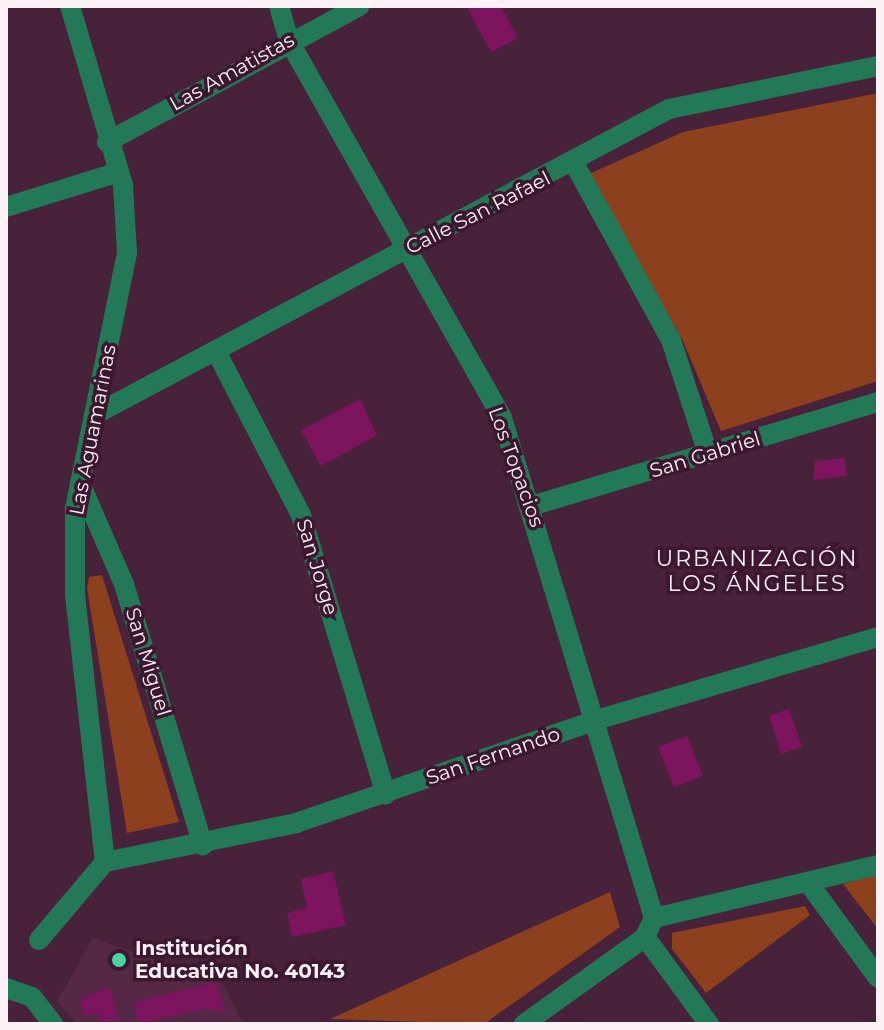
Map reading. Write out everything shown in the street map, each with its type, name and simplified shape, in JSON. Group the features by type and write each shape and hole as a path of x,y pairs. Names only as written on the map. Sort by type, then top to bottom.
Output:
{"street":[{"name":"Las Aguamarinas","path":"70,6 107,142 119,172 127,253 80,483 75,595 105,862"},
{"name":"Los Topacios","path":"279,6 289,41 411,248 502,418 654,918"},
{"name":"Las Amatistas","path":"107,142 289,41 360,6"},
{"name":"Calle San Rafael","path":"96,414 574,163 669,109 878,66"},
{"path":"574,163 671,340 708,454"},
{"path":"6,207 119,172"},
{"name":"San Jorge","path":"217,353 301,515 386,794"},
{"name":"San Gabriel","path":"531,506 878,402"},
{"name":"San Miguel","path":"80,483 124,584 203,845"},
{"name":"San Fernando","path":"105,862 203,845 386,794 596,720 878,637"},
{"path":"39,940 105,862"},
{"path":"524,1024 645,937 654,918 810,885 878,865"},
{"path":"810,885 878,978"},
{"path":"645,937 709,1024"},
{"path":"6,988 32,997 53,1024"}],"shaded area":[{"path":"878,93 878,381 721,431 682,339 589,174 683,132"},
{"path":"102,575 179,822 127,833 87,588 89,577"},
{"path":"878,874 878,929 843,884"},
{"path":"610,892 620,927 484,1024 330,1019"},
{"path":"805,906 810,915 706,993 672,949 672,933"},
{"name":"Institución Educativa No. 40143","path":"93,938 222,982 243,1024 77,1024 57,1001"}],"building":[{"path":"466,6 501,6 518,38 491,52"},
{"path":"360,399 377,435 321,466 301,430"},
{"path":"845,458 847,476 813,480 815,461"},
{"path":"789,709 802,747 781,754 769,716"},
{"path":"687,736 703,776 674,787 658,747"},
{"path":"333,871 346,925 292,937 287,913 307,908 301,879"},
{"path":"216,982 226,1011 202,1009 138,1024 134,1002"},
{"path":"109,986 119,1020 101,1024 99,1014 84,1016 80,1000"}],"place":[{"name":"Institución Educativa No. 40143","path":"119,960"}],"district":[{"name":"URBANIZACIÓN LOS ÁNGELES","path":"757,570"}]}
